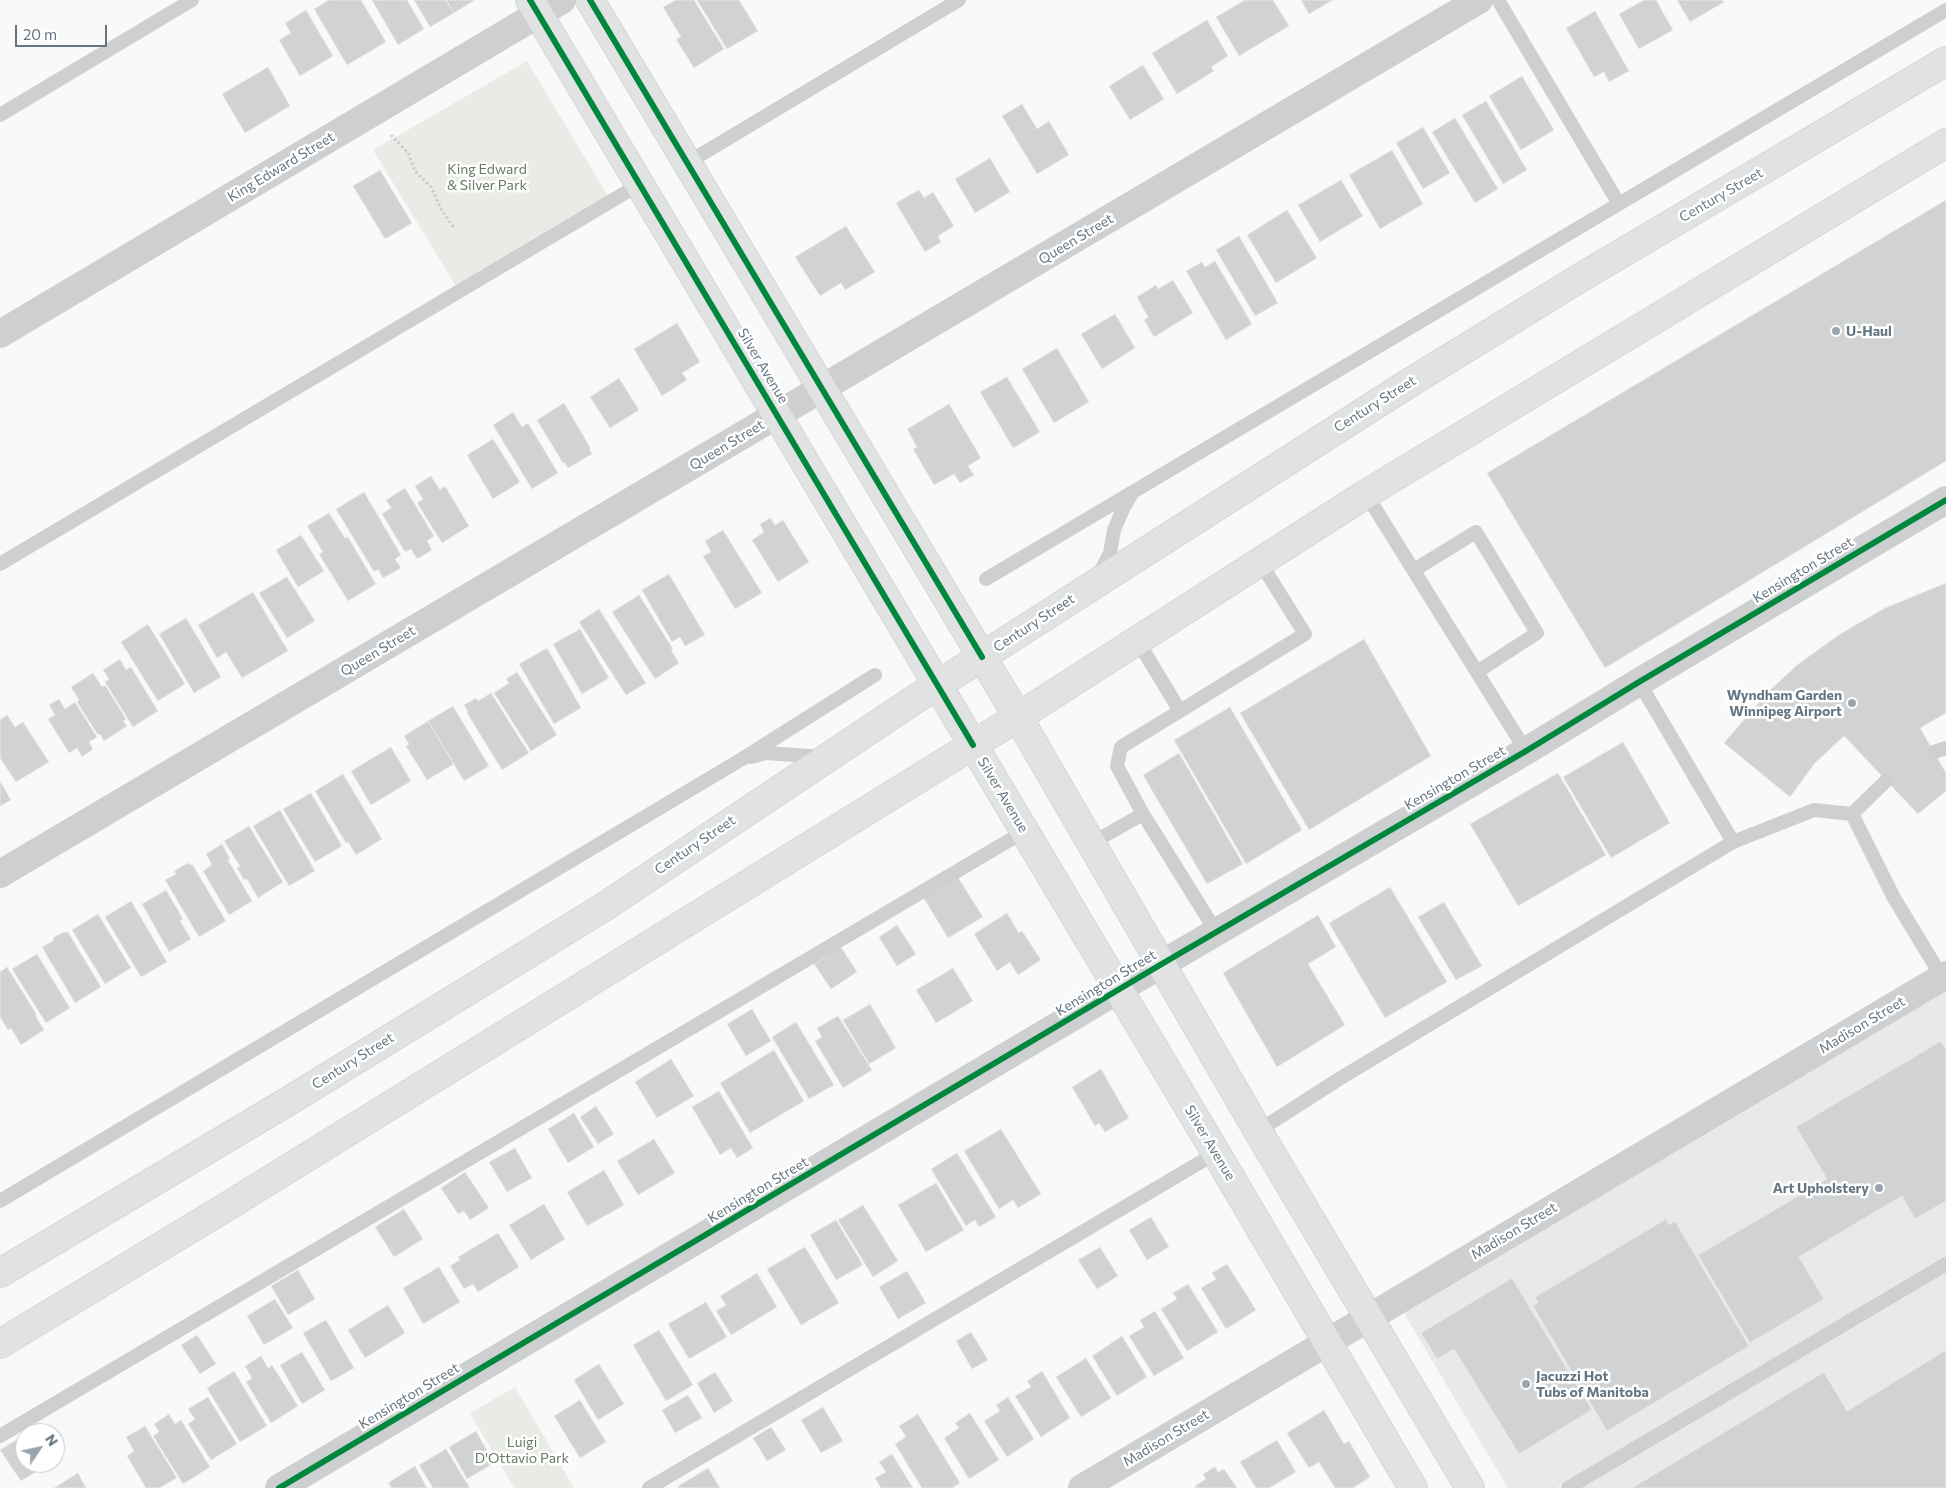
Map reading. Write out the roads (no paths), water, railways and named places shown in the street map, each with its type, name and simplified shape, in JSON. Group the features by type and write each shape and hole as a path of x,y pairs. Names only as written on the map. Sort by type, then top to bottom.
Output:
{"main road":[{"path":"590,0 1018,717 1160,965 1470,1488"},
{"name":"Silver Avenue","path":"535,7 1413,1488"},
{"name":"Century Street","path":"0,1273 287,1102 604,907 938,685 1327,434 1555,293 1946,61"},
{"path":"0,1344 239,1199 1018,717 1366,494 1946,143"}],"street":[{"name":"King Edward Street","path":"0,334 535,7 562,0"},
{"name":"Queen Street","path":"0,874 1480,0"},
{"name":"Kensington Street","path":"279,1488 1160,965 1526,751 1946,500"},
{"name":"Madison Street","path":"1082,1488 1944,976"}],"lane":[{"path":"0,115 192,0"},
{"path":"687,163 959,0"},
{"path":"1498,0 1619,204"},
{"path":"986,579 1946,10"},
{"path":"0,564 640,184"},
{"path":"1094,584 1110,553 1114,530 1122,509 1132,492"},
{"path":"1366,494 1526,751"},
{"path":"1414,570 1476,532 1537,632 1477,672"},
{"path":"1217,932 1143,814 1117,766 1121,747 1304,634 1260,562"},
{"path":"1137,640 1180,711"},
{"path":"0,1200 742,759 875,675"},
{"path":"1639,682 1733,842"},
{"path":"742,759 766,753 827,758"},
{"path":"1852,814 1887,780"},
{"path":"1258,1131 1347,1074 1733,842 1814,810 1852,814"},
{"path":"1090,844 1143,814"},
{"path":"1852,814 1894,898 1944,976"},
{"path":"0,1436 1025,831"},
{"path":"649,1488 1216,1153"},
{"path":"1568,1488 1946,1264"}],"place":[{"name":"U-Haul","path":"1836,331"},
{"name":"Wyndham Garden Winnipeg Airport","path":"1852,703"},
{"name":"Art Upholstery","path":"1879,1188"},
{"name":"Jacuzzi Hot Tubs of Manitoba","path":"1526,1384"}],"park label":[{"name":"King Edward & Silver Park","path":"487,177"},
{"name":"Luigi D'Ottavio Park","path":"522,1450"}]}
